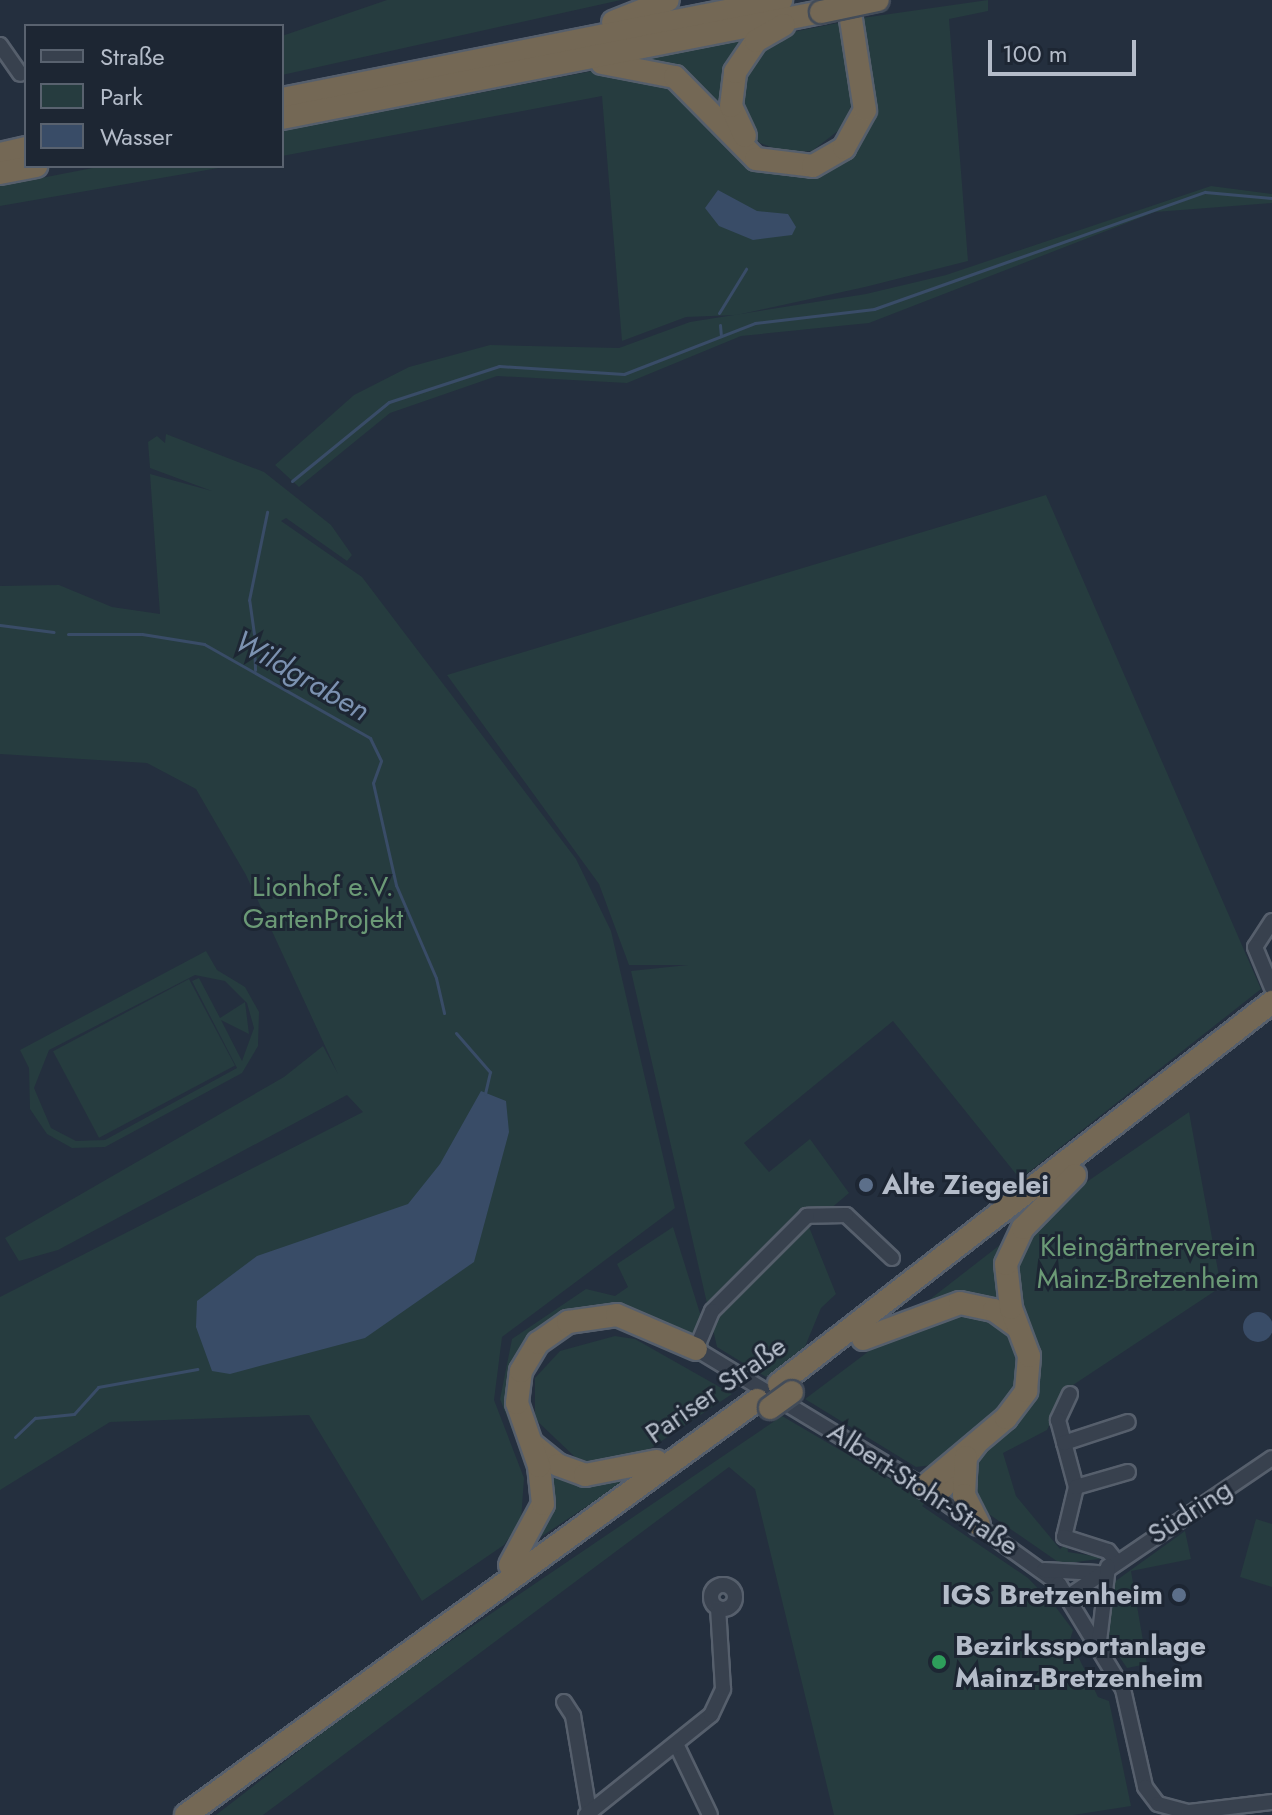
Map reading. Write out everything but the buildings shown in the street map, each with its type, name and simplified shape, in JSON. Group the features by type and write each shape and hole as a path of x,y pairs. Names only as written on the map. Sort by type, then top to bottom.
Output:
{"highway":[{"path":"567,51 668,0"},
{"path":"284,118 781,0"},
{"path":"284,99 821,12 878,0"},
{"path":"567,51 664,72 703,98 746,152 802,168 835,155 863,118 867,89 850,10"},
{"path":"821,12 766,34 735,72 734,117 753,144 773,155 816,154 849,125 859,89 850,10"},
{"path":"0,154 24,148"},
{"path":"0,173 26,168"},
{"name":"Pariser Straße","path":"206,1815 785,1388 1272,1002"},
{"name":"Pariser Straße","path":"785,1388 863,1339 1272,1019"},
{"path":"924,1487 943,1487 1026,1391 1029,1356 1007,1291 1009,1253 1030,1220 1075,1175"},
{"path":"863,1339 960,1303 994,1310 1018,1328"},
{"path":"485,1592 522,1552 541,1517 542,1479 519,1414 519,1380 532,1350 558,1327 617,1315 696,1349"},
{"name":"Pariser Straße","path":"186,1815 485,1592 683,1452 763,1404"},
{"path":"531,1443 566,1470 596,1476 683,1452"},
{"path":"971,1451 964,1495 979,1524"}],"street":[{"path":"0,45 20,74"},
{"path":"1272,921 1257,939 1261,970 1272,988"},
{"path":"696,1349 712,1311 807,1216 846,1215 892,1258"},
{"name":"Albert-Stohr-Straße","path":"696,1349 924,1487 1044,1570 1069,1596 1099,1645 1131,1726 1153,1809"},
{"path":"1070,1394 1058,1420 1076,1487 1064,1537 1108,1551 1098,1602 1099,1645"},
{"path":"1064,1443 1128,1422"},
{"name":"Südring","path":"1069,1596 1107,1567 1272,1458"},
{"path":"1076,1487 1128,1472"},
{"path":"1044,1570 1107,1567"},
{"path":"564,1702 573,1716 587,1814 677,1746 711,1715 723,1689 718,1608"},
{"path":"677,1746 710,1815"},
{"path":"1153,1809 1188,1812 1272,1802"}],"green space":[{"path":"387,0 621,0 284,75 284,35"},
{"path":"988,0 988,11 949,19 968,261 737,315 686,317 622,341 602,96 284,156 284,131 603,69 663,76 732,145 824,167 872,92 862,18"},
{"path":"843,22 853,100 843,127 812,151 784,152 760,143 740,122 743,62 783,34"},
{"path":"755,37 729,116 636,60 743,39"},
{"path":"93,168 218,168 0,206 0,186"},
{"path":"1211,186 1272,194 1272,203 1155,212 869,323 741,336 627,383 497,376 390,413 299,487 275,465 354,395 409,367 490,345 619,348 690,322 866,294 946,275"},
{"name":"Lionhof e.V. GartenProjekt","path":"166,434 264,472 331,525 352,555 347,561 286,518 281,521 362,577 576,859 611,931 675,1208 502,1337 494,1400 524,1478 521,1520 504,1545 422,1601 309,1415 110,1422 0,1490 0,1297 363,1112 347,1095 58,1250 19,1261 5,1238 284,1077 323,1046 338,1074 246,875 196,789 147,763 0,754 0,586 59,585 112,607 160,614 150,474 212,491 150,468 148,442 157,436 165,443"},
{"path":"1046,495 1261,989 1020,1179 893,1021 744,1143 769,1172 810,1139 849,1193 809,1227 836,1294 821,1308 804,1349 766,1377 717,1347 631,971 688,965 629,965 599,884 447,675"},
{"path":"206,951 217,970 245,987 259,1012 258,1046 242,1073 105,1147 72,1148 47,1134 30,1109 29,1068 20,1050","holes":["195,975 225,981 247,1003 254,1028 242,1061 221,1020 249,1034 245,1002 220,1018 199,978 192,981 237,1068 105,1140 76,1141 51,1128 34,1088 49,1050"]},
{"path":"189,979 235,1066 99,1138 53,1051"},
{"name":"Kleingärtnerverein Mainz-Bretzenheim","path":"1189,1112 1221,1287 1067,1389 1047,1430 1003,1453 1016,1496 1060,1549 1067,1543 1068,1552 1106,1558 1061,1564 983,1510 969,1469 1021,1410 1014,1253 1069,1194"},
{"path":"673,1227 703,1323 691,1336 611,1309 521,1358 535,1467 528,1470 500,1399 512,1339 586,1289 615,1296 628,1287 617,1264"},
{"path":"1014,1234 1008,1309 920,1307"},
{"path":"942,1310 991,1312 1022,1349 1015,1400 933,1465 916,1467 805,1399 885,1339"},
{"path":"615,1336 635,1339 732,1394 639,1456 598,1464 576,1458 535,1419 535,1378 560,1351"},
{"name":"Bezirkssportanlage Mainz-Bretzenheim","path":"782,1416 927,1501 922,1506 1028,1578 1055,1606 1073,1630 1070,1640 1098,1697 1109,1701 1131,1806 1073,1815 834,1815 755,1489 729,1467 263,1815 216,1815 371,1695"},
{"path":"544,1467 619,1479 622,1483 536,1540"},
{"path":"1256,1519 1272,1524 1272,1587 1240,1577"},
{"path":"1185,1531 1191,1559 1131,1571 1147,1664 1127,1668 1104,1634 1110,1585"}],"water":[{"path":"718,190 757,211 788,214 796,227 792,235 753,240 719,226 705,208"},
{"path":"481,1091 506,1101 509,1132 474,1262 365,1338 230,1374 212,1371 196,1327 197,1301 257,1256 408,1204 440,1164"},
{"path":"1258,1312 1269,1316 1273,1327 1269,1338 1258,1342 1247,1338 1243,1327 1247,1316"}],"waterway":[{"path":"292,481 389,402 499,366 624,374 755,323 874,309 1205,192 1272,198"},
{"path":"719,313 746,269"},
{"path":"720,325 721,336"},
{"path":"254,634 249,600 267,512"},
{"name":"Wildgraben","path":"0,625 54,632"},
{"name":"Wildgraben","path":"68,634 142,634 204,644 370,738 381,761 373,783 396,885 436,978 444,1013"},
{"path":"254,640 255,670"},
{"name":"Wildgraben","path":"456,1033 490,1072 485,1093"},
{"name":"Wildgraben","path":"15,1437 35,1418 74,1414 98,1387 197,1369"}],"place":[{"name":"Alte Ziegelei","path":"866,1185"},
{"name":"IGS Bretzenheim","path":"1179,1595"},
{"name":"Bezirkssportanlage Mainz-Bretzenheim","path":"939,1662"}]}
